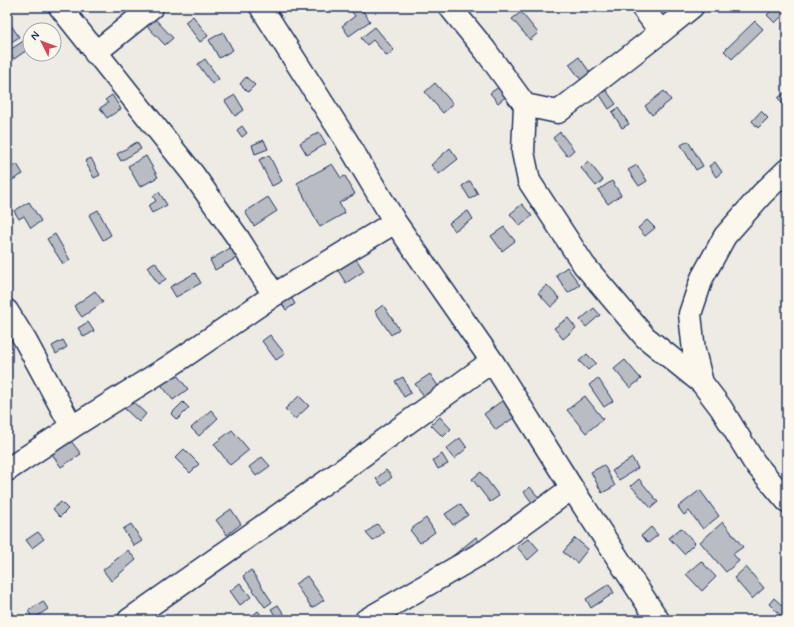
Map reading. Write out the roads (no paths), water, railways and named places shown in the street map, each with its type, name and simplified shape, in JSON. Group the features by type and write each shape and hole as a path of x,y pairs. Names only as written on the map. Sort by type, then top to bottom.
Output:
{"street":[{"path":"60,7 95,53 193,174 238,238 274,295"},
{"path":"95,53 152,7"},
{"path":"261,7 346,140 395,222 492,361 658,620"},
{"path":"450,7 485,50 525,105 523,152 529,181 584,264 645,337 702,383 721,408 754,462 787,501"},
{"path":"642,7 661,32"},
{"path":"525,105 558,112 692,7"},
{"path":"702,383 694,351 690,314 702,278 725,236 762,194 787,170"},
{"path":"7,470 72,427 170,366 274,295 395,222"},
{"path":"7,311 25,340 72,427"},
{"path":"129,620 340,472 492,361"},
{"path":"366,620 487,550 572,488"}]}
